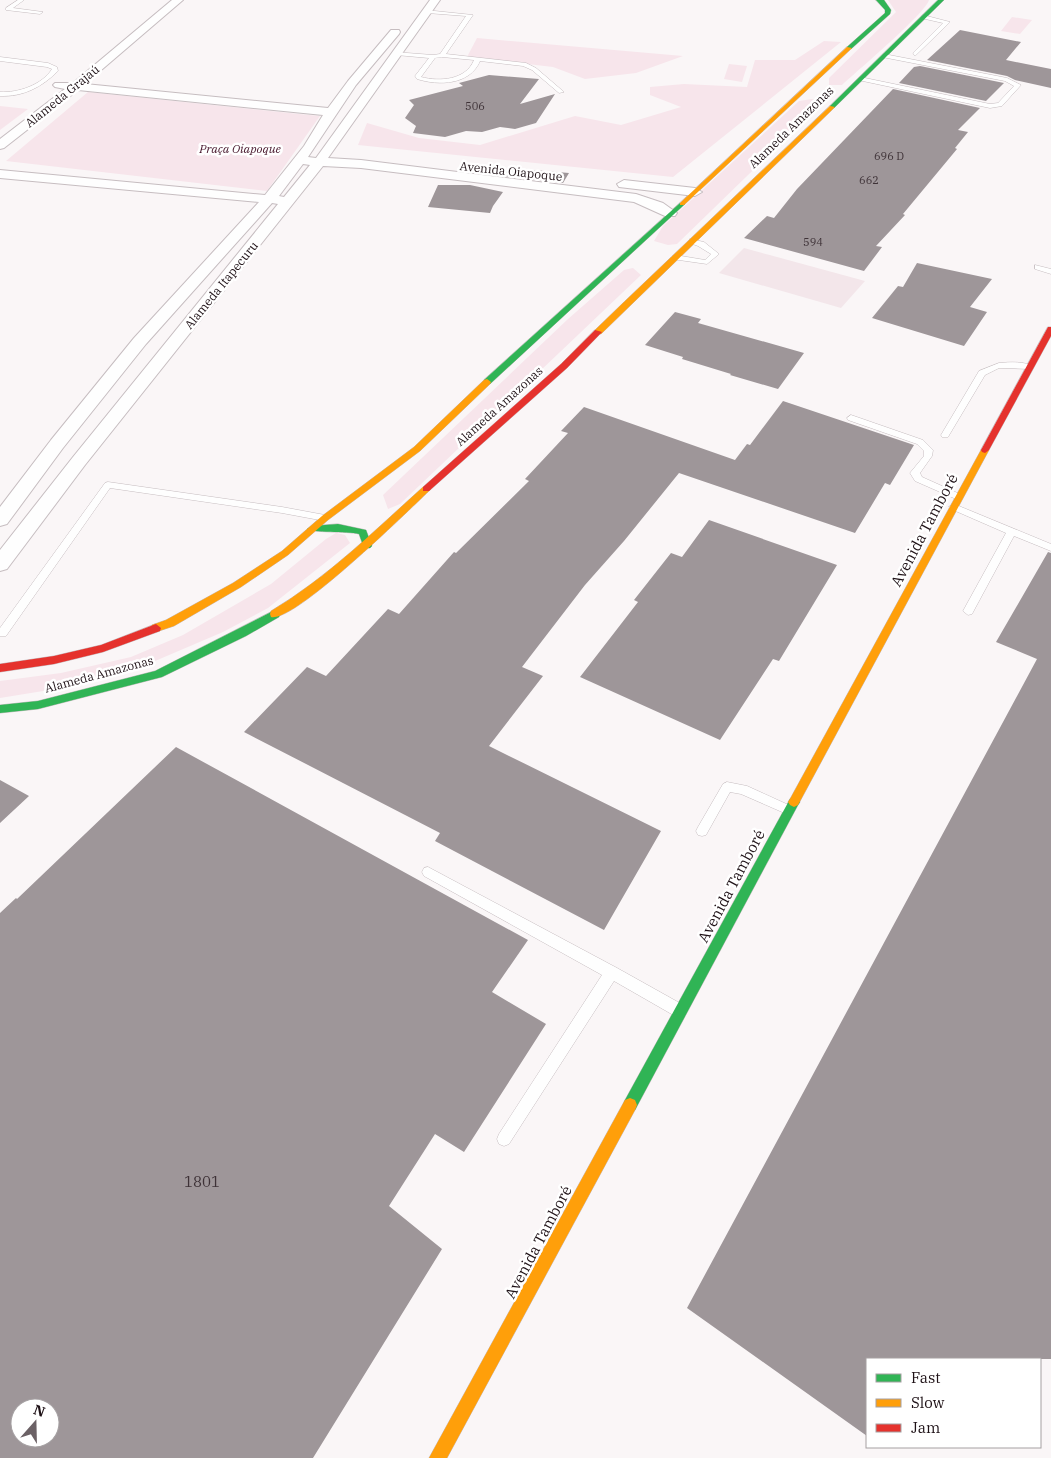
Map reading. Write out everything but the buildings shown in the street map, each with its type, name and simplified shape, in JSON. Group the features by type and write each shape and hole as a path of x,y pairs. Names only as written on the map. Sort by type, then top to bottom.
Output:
{"main road":[{"name":"Alameda Amazonas","path":"0,668 54,660 103,648 170,623 237,585 285,553 325,518 417,449 506,363 621,260 646,244 670,213 887,14 888,10 881,0"},
{"name":"Alameda Amazonas","path":"0,709 38,705 158,674 242,633 290,606 324,583 564,366 656,267 693,241 828,94 848,90 939,1"},
{"path":"815,79 828,94"},
{"path":"801,91 828,94"},
{"path":"621,260 640,259"},
{"name":"Avenida Tamboré","path":"438,1458 1051,329"},
{"path":"360,492 369,504"},
{"path":"381,511 389,513 408,506"},
{"path":"312,529 340,526 352,528 363,532 367,546"}],"street":[{"path":"161,1 176,2"},
{"name":"Alameda Grajaú","path":"0,145 76,86 176,2"},
{"name":"Alameda Itapecuru","path":"0,564 79,461 323,157 396,54 428,4"},
{"name":"Alameda Itapecuru","path":"0,520 63,437 140,341 269,200 309,148 331,112 350,86 428,4"},
{"name":"Alameda Grajaú","path":"0,130 59,85 122,32"},
{"name":"Alameda Grajaú","path":"107,46 123,47"},
{"path":"89,75 103,80 114,90"},
{"path":"59,85 331,112"},
{"path":"350,86 371,89"},
{"path":"298,161 323,157"},
{"name":"Avenida Oiapoque","path":"323,157 648,186 695,192"},
{"name":"Avenida Oiapoque","path":"323,157 360,164 636,198 658,206 670,213"},
{"path":"0,174 289,201"},
{"path":"636,198 648,186"},
{"path":"167,312 195,316"}],"lane":[{"path":"21,0 8,9 40,12"},
{"path":"428,4 470,15 442,55"},
{"path":"915,54 946,22 923,17"},
{"path":"396,54 433,57 442,55 524,64 534,69 561,92"},
{"path":"860,79 990,106 1000,105 1018,85 1007,80 884,56"},
{"path":"433,57 418,76 419,78 433,81 462,76 472,70 477,60"},
{"path":"0,59 48,65 55,68 55,71 39,84 18,94 0,94"},
{"path":"39,84 59,85"},
{"path":"675,253 707,262 716,254 693,241"},
{"path":"1038,267 1051,272"},
{"path":"946,435 982,373 990,367 1002,364 1030,367"},
{"path":"851,418 920,442 929,450 928,456 915,473 918,479 1012,531 1051,548"},
{"path":"2,633 108,486 282,510 325,518"},
{"path":"968,611 1012,531"},
{"path":"702,831 727,787 743,789 789,810"},
{"path":"428,872 680,1011"},
{"path":"504,1139 612,972"}],"shaded area":[{"path":"744,248 865,281 841,308 719,273"}],"green space":[{"path":"888,0 929,0 925,7 904,29 842,85 829,85 829,78 896,12"},
{"path":"1012,17 1032,20 1020,34 1001,31"},
{"path":"477,38 683,56 636,73 585,79 553,67 467,57"},
{"path":"824,41 841,42 673,177 358,145 367,123 419,138 480,145 575,116 621,125 681,107 650,95 650,87 684,84 747,87 755,60 795,60"},
{"path":"729,64 747,66 742,82 724,79"},
{"name":"Praça Oiapoque","path":"88,92 320,116 267,191 6,161"},
{"path":"812,99 821,104 677,244 668,245 654,241 663,226 799,101"},
{"path":"0,106 28,109 0,130"},
{"path":"633,268 641,275 400,504 388,509 383,495 568,319 624,270"},
{"path":"336,533 345,535 350,543 268,608 223,632 141,667 74,686 0,698 0,681 61,673 131,657 183,635 271,584"}],"traffic: fast":[{"path":"849,48 887,14 888,10 882,1 879,0"},
{"path":"832,107 941,0"},
{"path":"487,382 682,204"},
{"path":"312,529 338,528 363,532 367,546"},
{"path":"0,709 38,705 158,674 242,633 275,614"},
{"path":"630,1105 794,802"}],"traffic: slow":[{"path":"682,204 849,48"},
{"path":"598,332 832,107"},
{"path":"156,628 170,623 237,585 285,553 325,518 417,449 487,382"},
{"path":"794,802 985,450"},
{"path":"275,614 317,587 336,572 426,489"},
{"path":"438,1458 630,1105"}],"traffic: jam":[{"path":"985,450 1051,329"},
{"path":"426,489 564,366 598,332"},
{"path":"0,668 54,660 103,648 156,628"}]}
